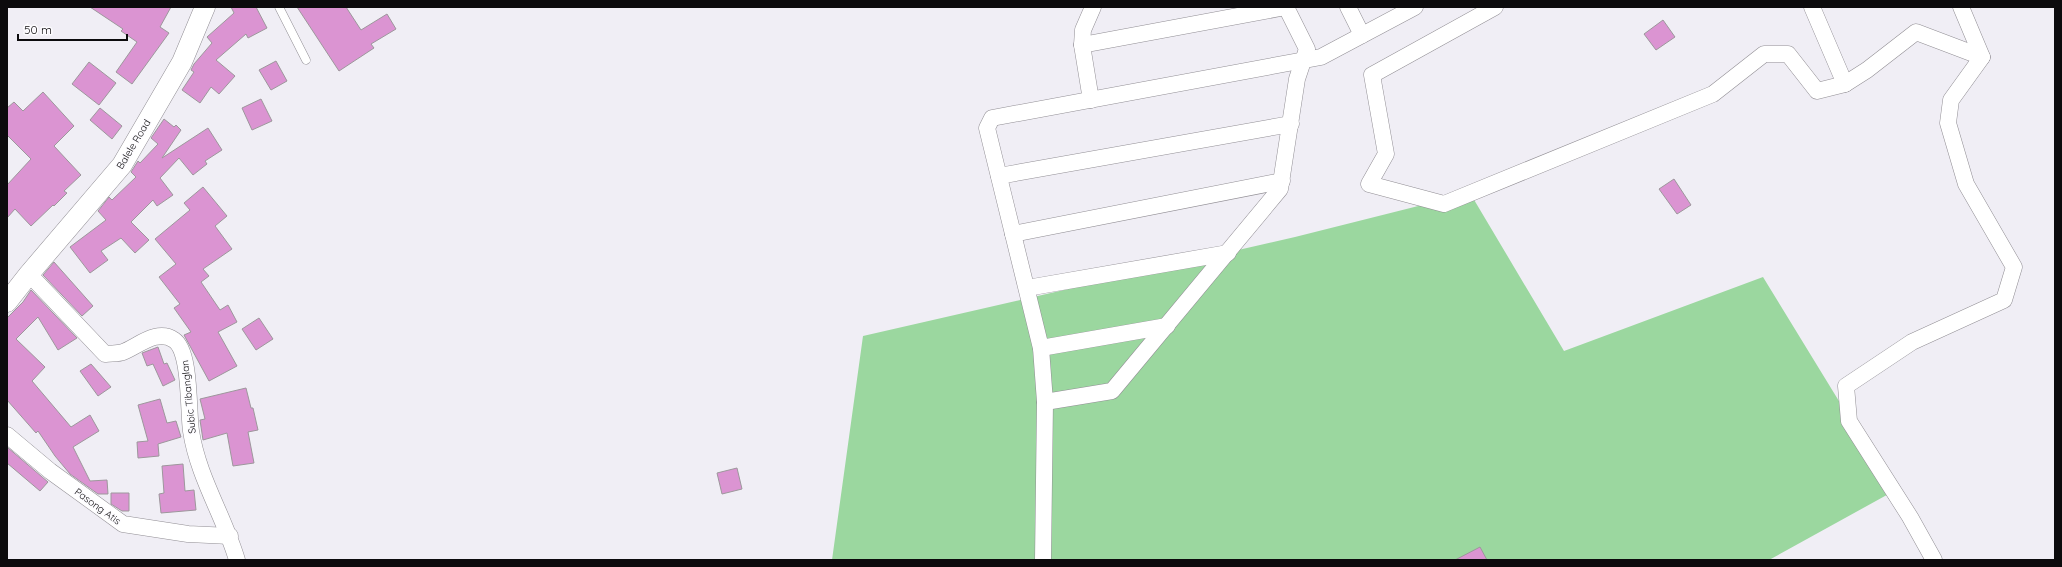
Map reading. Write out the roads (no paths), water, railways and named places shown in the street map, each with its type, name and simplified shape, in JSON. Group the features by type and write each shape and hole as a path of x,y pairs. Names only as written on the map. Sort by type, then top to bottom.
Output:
{"street":[{"name":"Balele Road","path":"7,302 122,165 182,62 205,7"},
{"path":"1091,100 1082,45 1083,30 1093,7"},
{"path":"1045,402 1112,391 1280,189 1297,79 1307,49 1286,7 1216,13 1082,45"},
{"path":"1348,7 1362,35"},
{"path":"1043,560 1045,402 1041,348 988,128 992,118 1321,57 1413,7"},
{"path":"1494,7 1372,75 1386,154 1369,184 1444,204 1713,94 1764,54 1788,54 1817,91 1845,84 1867,70 1916,32 1982,57"},
{"path":"1812,7 1845,84"},
{"path":"1961,7 1982,57"},
{"path":"1934,560 1910,517 1849,422 1846,386 1912,342 2004,300 2014,267 1966,184 1948,123 1951,100 1982,57"},
{"path":"999,176 1290,124"},
{"path":"1013,234 1282,180"},
{"path":"1027,288 1228,253"},
{"name":"Subic Tibanglan","path":"29,274 105,354 122,353 145,339 167,337 175,340 184,355 191,430 199,468 230,536 237,560"},
{"path":"1041,348 1167,326"},
{"name":"Pasong Atis","path":"7,435 50,470 123,524 188,534 230,536"}],"lane":[{"path":"279,7 306,60"}]}
